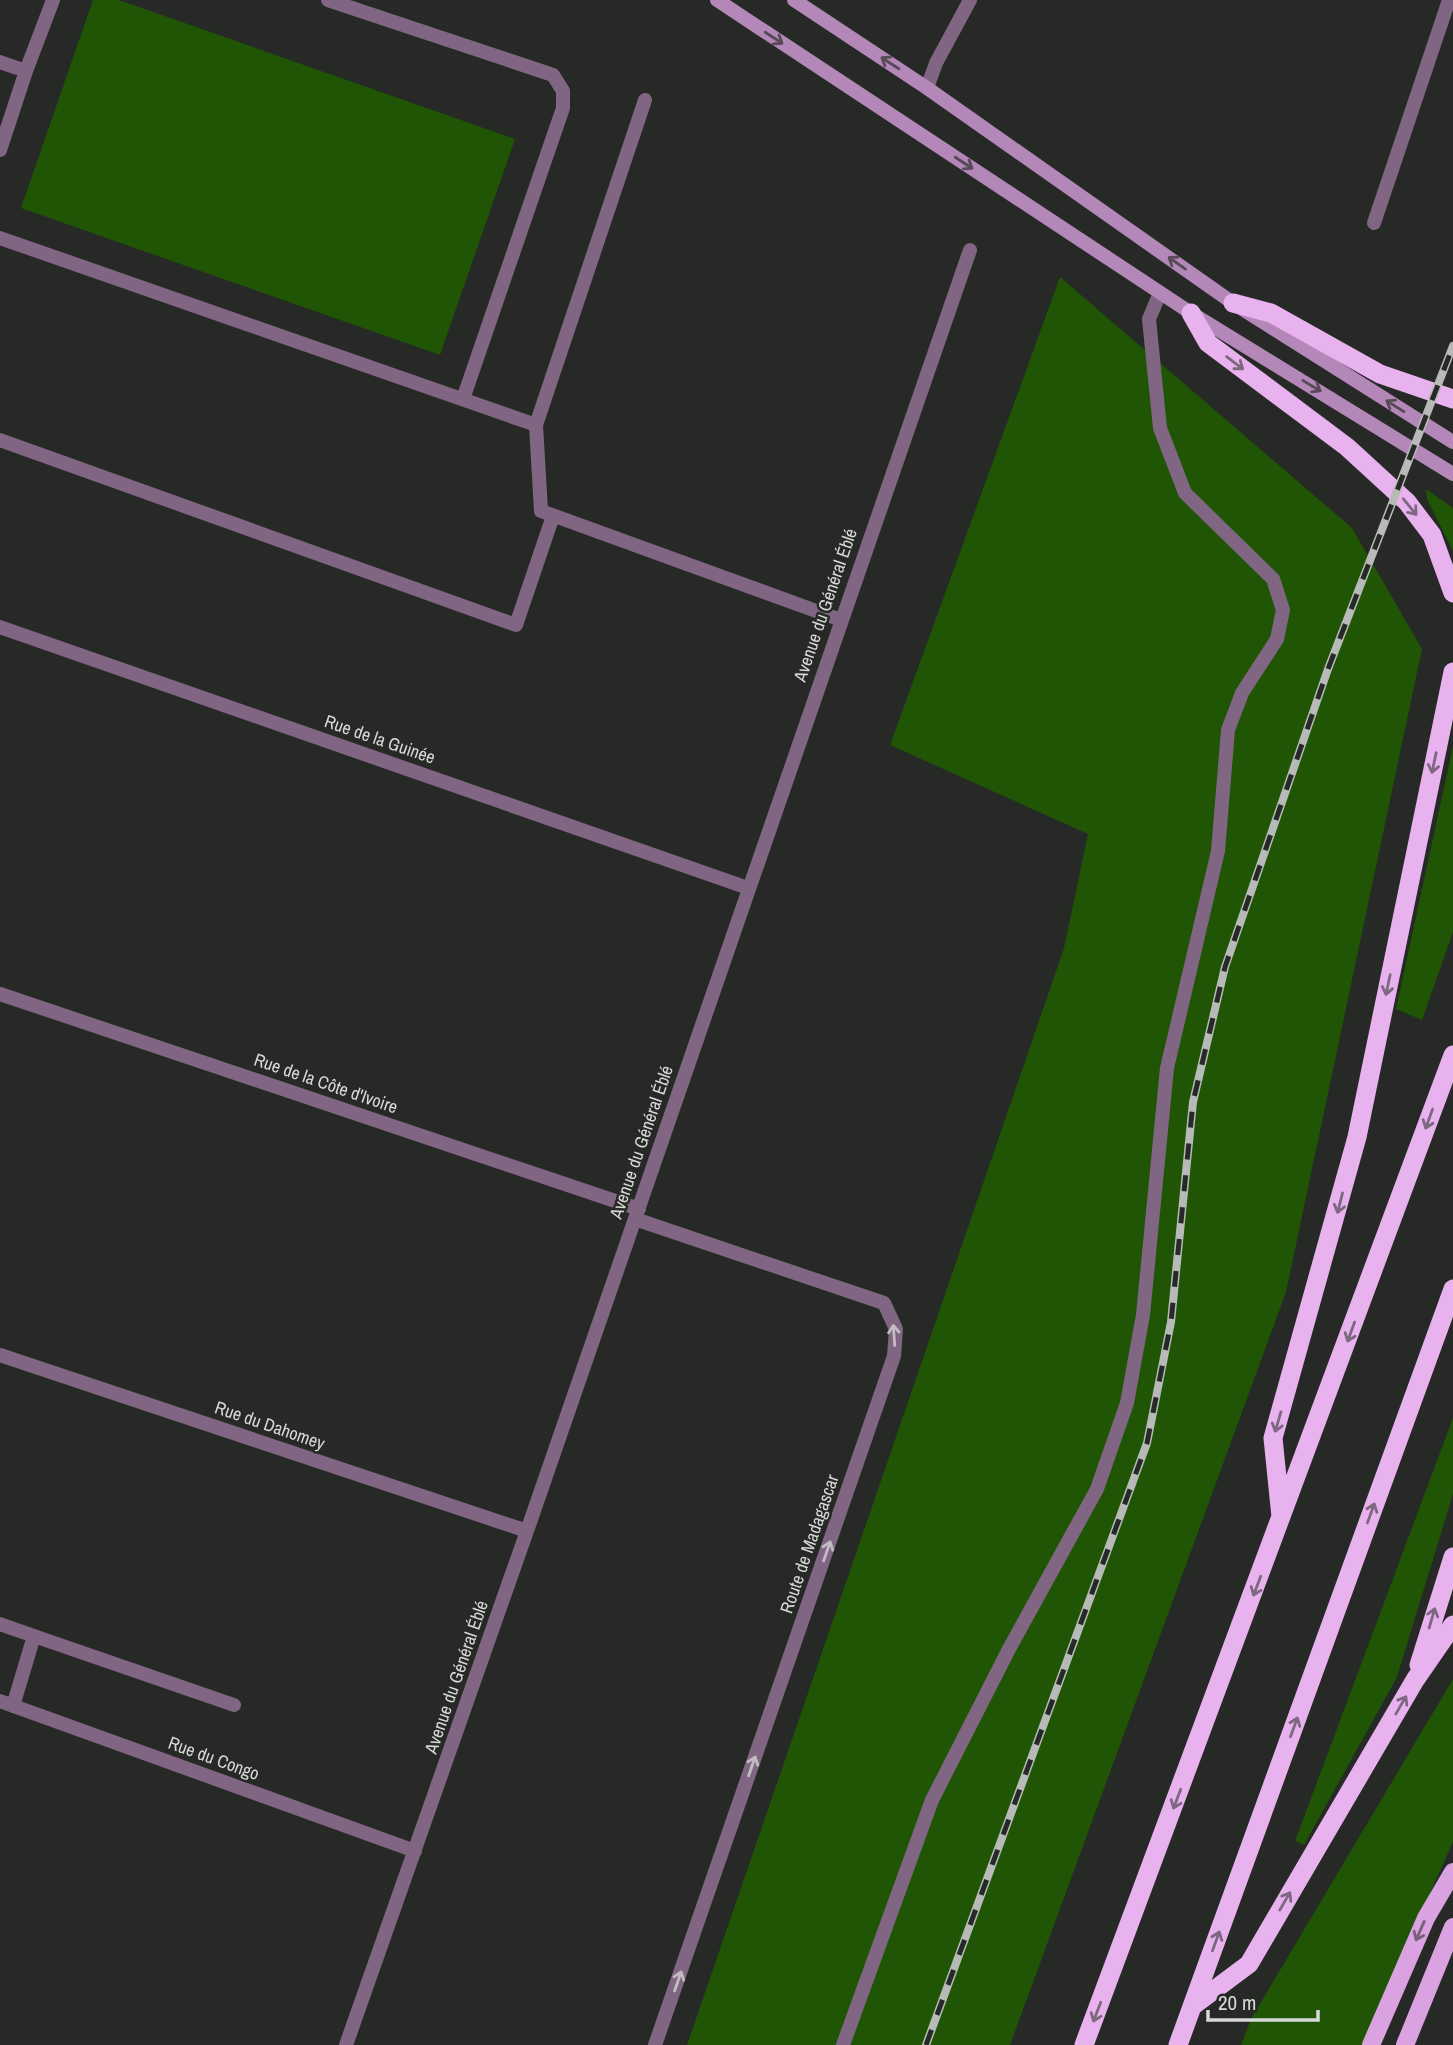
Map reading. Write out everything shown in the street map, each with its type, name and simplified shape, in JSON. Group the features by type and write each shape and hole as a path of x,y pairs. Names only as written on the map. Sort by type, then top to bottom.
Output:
{"highway":[{"path":"1233,303 1271,313 1380,374 1453,400"},
{"path":"1191,313 1208,343 1347,447 1407,502 1432,535 1453,593"},
{"path":"1281,1522 1273,1438 1357,1137 1453,672"},
{"path":"1084,2045 1453,1055"},
{"path":"1178,2045 1453,1289"},
{"path":"1415,1680 1434,1611 1453,1557"},
{"path":"1193,2005 1249,1964 1415,1680 1453,1625"}],"main road":[{"path":"718,0 1191,313 1453,474"},
{"path":"794,0 928,88 1233,303 1453,442"},
{"path":"1371,2045 1426,1918 1453,1872"},
{"path":"1405,2045 1453,1927"}],"lane":[{"path":"0,150 52,0"},
{"path":"328,0 553,75 563,91 563,108 463,399"},
{"path":"928,88 936,63 970,0"},
{"path":"1374,223 1450,0"},
{"path":"0,62 26,71"},
{"path":"645,100 536,425 541,511 841,620"},
{"path":"0,238 536,425"},
{"name":"Avenue du Général Éblé","path":"346,2045 527,1531 970,250"},
{"path":"843,2045 932,1800 1009,1649 1097,1489 1127,1403 1143,1315 1167,1068 1218,851 1228,730 1242,693 1277,639 1283,610 1273,579 1185,493 1160,428 1149,318 1160,293"},
{"path":"0,440 516,625 553,516"},
{"name":"Rue de la Guinée","path":"0,627 748,888"},
{"name":"Rue de la Côte d'Ivoire","path":"0,994 637,1214"},
{"name":"Route de Madagascar","path":"637,1214 884,1303 896,1329 894,1356 656,2045"},
{"name":"Rue du Dahomey","path":"0,1355 527,1531"},
{"path":"0,1624 234,1705"},
{"path":"6,1704 34,1636"},
{"name":"Rue du Congo","path":"6,1704 415,1851"}],"green space":[{"path":"93,0 119,0 515,139 440,355 21,208"},
{"path":"1060,277 1352,528 1422,649 1286,1292 1010,2045 687,2045 1064,948 1088,834 890,745"},
{"path":"1426,489 1453,508 1453,551 1427,499"},
{"path":"1453,746 1453,932 1422,1020 1396,1009"},
{"path":"1453,1418 1453,1494 1397,1677 1304,1845 1295,1841"},
{"path":"1453,1679 1453,1842 1362,2045 1241,2045 1251,2019"}],"railway":[{"path":"926,2045 1147,1443 1171,1322 1193,1102 1225,967 1328,669 1453,346"}]}
